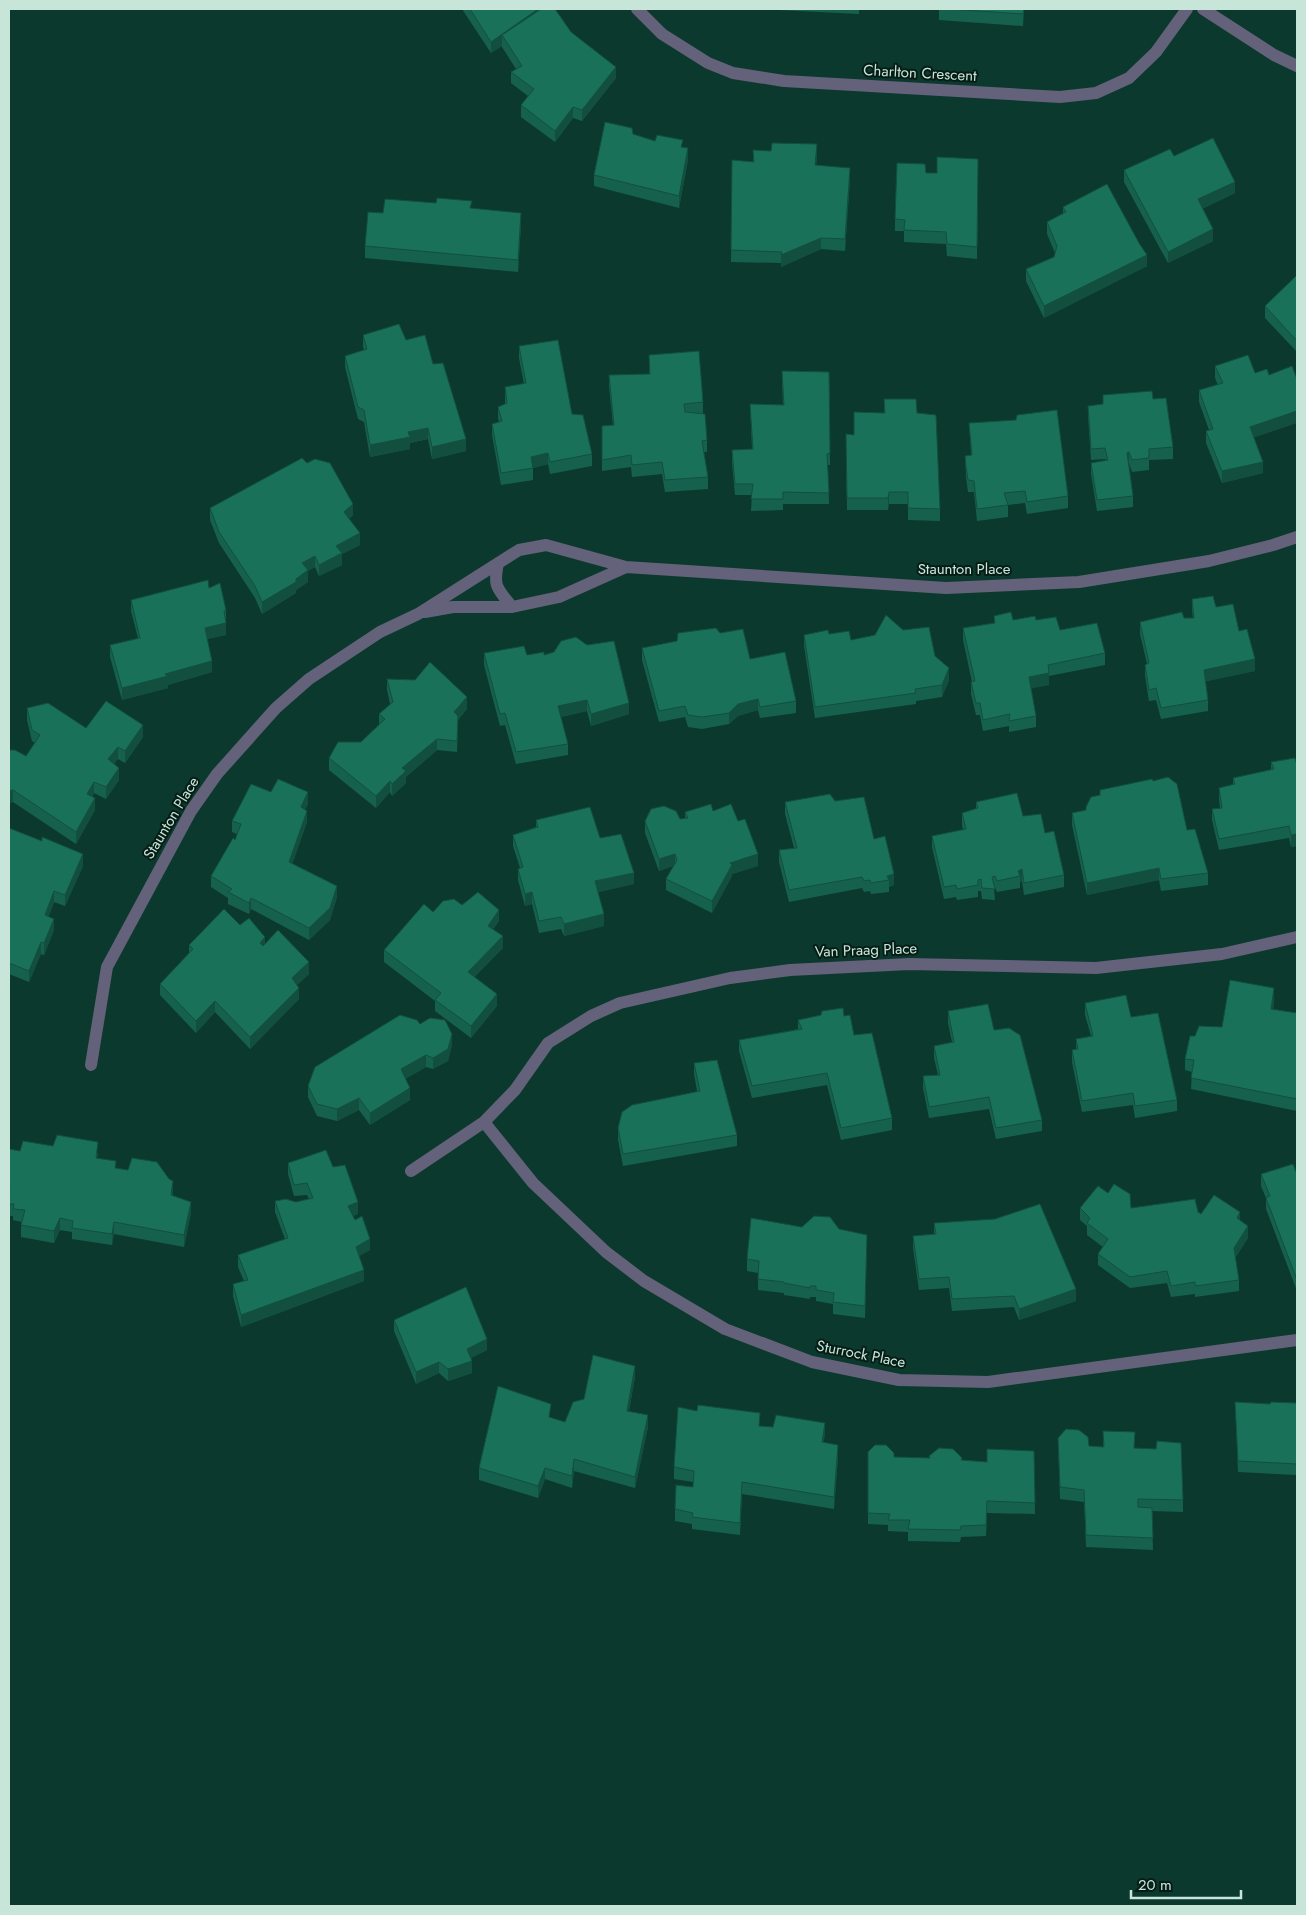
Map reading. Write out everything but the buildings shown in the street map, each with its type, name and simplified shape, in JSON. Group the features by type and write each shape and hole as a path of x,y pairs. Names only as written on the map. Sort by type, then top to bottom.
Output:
{"street":[{"name":"Charlton Crescent","path":"637,9 662,34 708,63 734,73 784,81 1060,97 1096,93 1129,78 1156,52 1187,9"},
{"path":"1203,9 1267,50 1297,66"},
{"name":"Staunton Place","path":"91,1065 108,966 190,810 217,774 276,708 309,679 380,632 418,614 519,550 546,545 626,568 946,588 1079,582 1209,561 1297,537"},
{"path":"498,563 495,579 498,589 512,607"},
{"name":"Staunton Place","path":"418,614 453,607 512,607 559,597 626,568"},
{"name":"Van Praag Place","path":"412,1171 484,1122 515,1090 548,1043 590,1016 620,1003 730,978 790,970 910,964 1096,968 1222,954 1297,937"},
{"name":"Sturrock Place","path":"484,1122 533,1183 606,1252 644,1281 725,1329 812,1362 899,1380 988,1382 1297,1340"}]}
